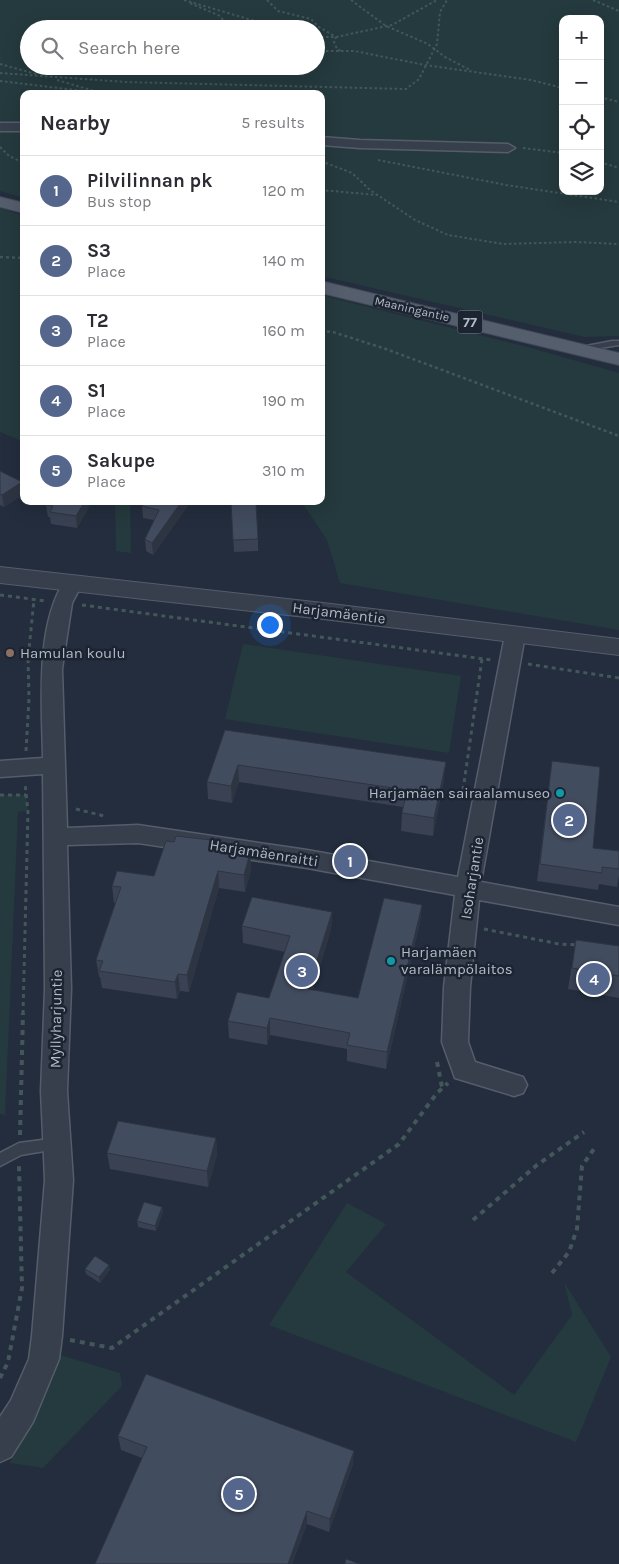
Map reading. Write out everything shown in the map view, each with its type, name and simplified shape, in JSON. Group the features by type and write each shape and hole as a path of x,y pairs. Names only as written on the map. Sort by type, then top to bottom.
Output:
{"main road":[{"path":"0,202 20,207"},
{"name":"Maaningantie","path":"325,288 619,359"}],"street":[{"path":"0,127 20,127"},
{"path":"325,141 508,148"},
{"name":"Harjamäentie","path":"0,575 67,593 323,611 619,648"},
{"name":"Myllyharjuntie","path":"0,1446 22,1411 44,1359 47,1336 59,1180 54,1091 58,989 52,669 67,593"},
{"name":"Isoharjantie","path":"464,1070 455,1042 458,987 468,887 515,635"},
{"path":"0,770 55,765"},
{"name":"Harjamäenraitti","path":"56,837 138,834 307,859 619,916"},
{"path":"464,1070 514,1085"}],"lane":[{"path":"581,349 619,343"},
{"path":"0,1160 19,1149 57,1144"}],"path":[{"path":"184,0 220,16 223,20"},
{"path":"184,0 252,20"},
{"path":"267,0 278,11 312,20"},
{"path":"351,0 386,26 435,48 445,57 473,72"},
{"path":"325,37 336,37 386,26 437,0"},
{"path":"22,75 126,82 406,89 419,79 425,64 437,44 440,12 447,0"},
{"path":"593,0 619,11"},
{"path":"325,31 336,37"},
{"path":"336,37 334,42 337,48 342,51"},
{"path":"325,51 354,51 530,80 559,87"},
{"path":"0,64 20,70"},
{"path":"0,73 20,75"},
{"path":"37,75 90,90"},
{"path":"0,81 72,90"},
{"path":"604,99 619,101"},
{"path":"0,147 9,156 20,161"},
{"path":"508,148 559,152"},
{"path":"370,158 506,186 619,202"},
{"path":"325,163 352,173 378,195 415,220 448,235 503,244 576,242 619,244"},
{"path":"604,163 619,168"},
{"path":"325,190 378,195"},
{"path":"0,257 20,258"},
{"path":"325,331 413,357 547,411 619,436"},
{"path":"0,595 34,600 67,593 216,622 619,678"},
{"path":"0,1378 8,1362 22,1288 19,1149 28,811 22,768 27,747 28,659 34,600"},
{"path":"462,799 482,659"},
{"path":"0,794 26,795"},
{"path":"28,811 71,808 94,812 108,817"},
{"path":"464,926 558,944 584,945"},
{"path":"13,1336 47,1336 112,1348 399,1144 437,1093 464,1070"},
{"path":"473,1220 536,1165 584,1132"},
{"path":"552,1273 569,1252 577,1229 582,1166 596,1146"}],"green space":[{"path":"0,0 619,0 619,336 584,337 325,277 325,90 20,90 20,197 0,191"},
{"path":"0,208 20,215 20,440 0,432"},
{"path":"325,296 531,348 619,373 619,630 340,583 327,540 304,505 325,505"},
{"path":"115,505 130,505 131,553 116,551"},
{"path":"243,644 461,676 449,753 225,719"},
{"path":"0,795 26,795 28,811 18,812 5,1115 0,1114"},
{"path":"347,1203 386,1224 346,1272 514,1395 572,1315 564,1282 611,1357 576,1442 269,1325"},
{"path":"60,1355 120,1373 122,1386 43,1468 10,1463"}],"building":[{"path":"0,471 20,481 20,483 2,495 0,494"},
{"path":"46,505 83,505 76,516 50,512 53,506"},
{"path":"179,505 152,543 145,539 159,510 142,506"},
{"path":"231,505 256,505 258,539 233,540"},
{"path":"225,730 446,762 434,818 402,813 407,790 238,765 231,786 207,782"},
{"path":"552,761 600,767 593,848 619,851 619,869 602,867 602,873 540,864"},
{"path":"176,836 211,840 209,847 250,853 244,875 218,871 187,975 178,974 175,982 99,971 103,961 96,960 121,887 112,886 117,871 154,876 166,841 174,842"},
{"path":"252,897 332,912 308,989 358,998 384,898 422,905 387,1052 347,1045 350,1033 270,1018 267,1028 228,1021 237,992 269,998 290,936 242,926"},
{"path":"576,940 619,946 619,976 572,968"},
{"path":"118,1121 216,1138 207,1171 107,1153"},
{"path":"144,1202 162,1207 155,1226 137,1221"},
{"path":"95,1256 109,1265 99,1277 85,1269"},
{"path":"146,1374 354,1451 330,1519 307,1511 288,1564 95,1564 147,1447 118,1436"},
{"path":"346,1559 360,1564 345,1564"}],"place":[{"name":"Hamulan koulu","path":"10,653"},
{"name":"Harjamäen sairaalamuseo","path":"560,793"},
{"name":"S3","path":"569,820"},
{"name":"Pilvilinnan pk","path":"350,861"},
{"name":"Harjamäen varalämpölaitos","path":"391,961"},
{"name":"T2","path":"302,971"},
{"name":"S1","path":"594,979"},
{"name":"Sakupe","path":"239,1494"}]}
